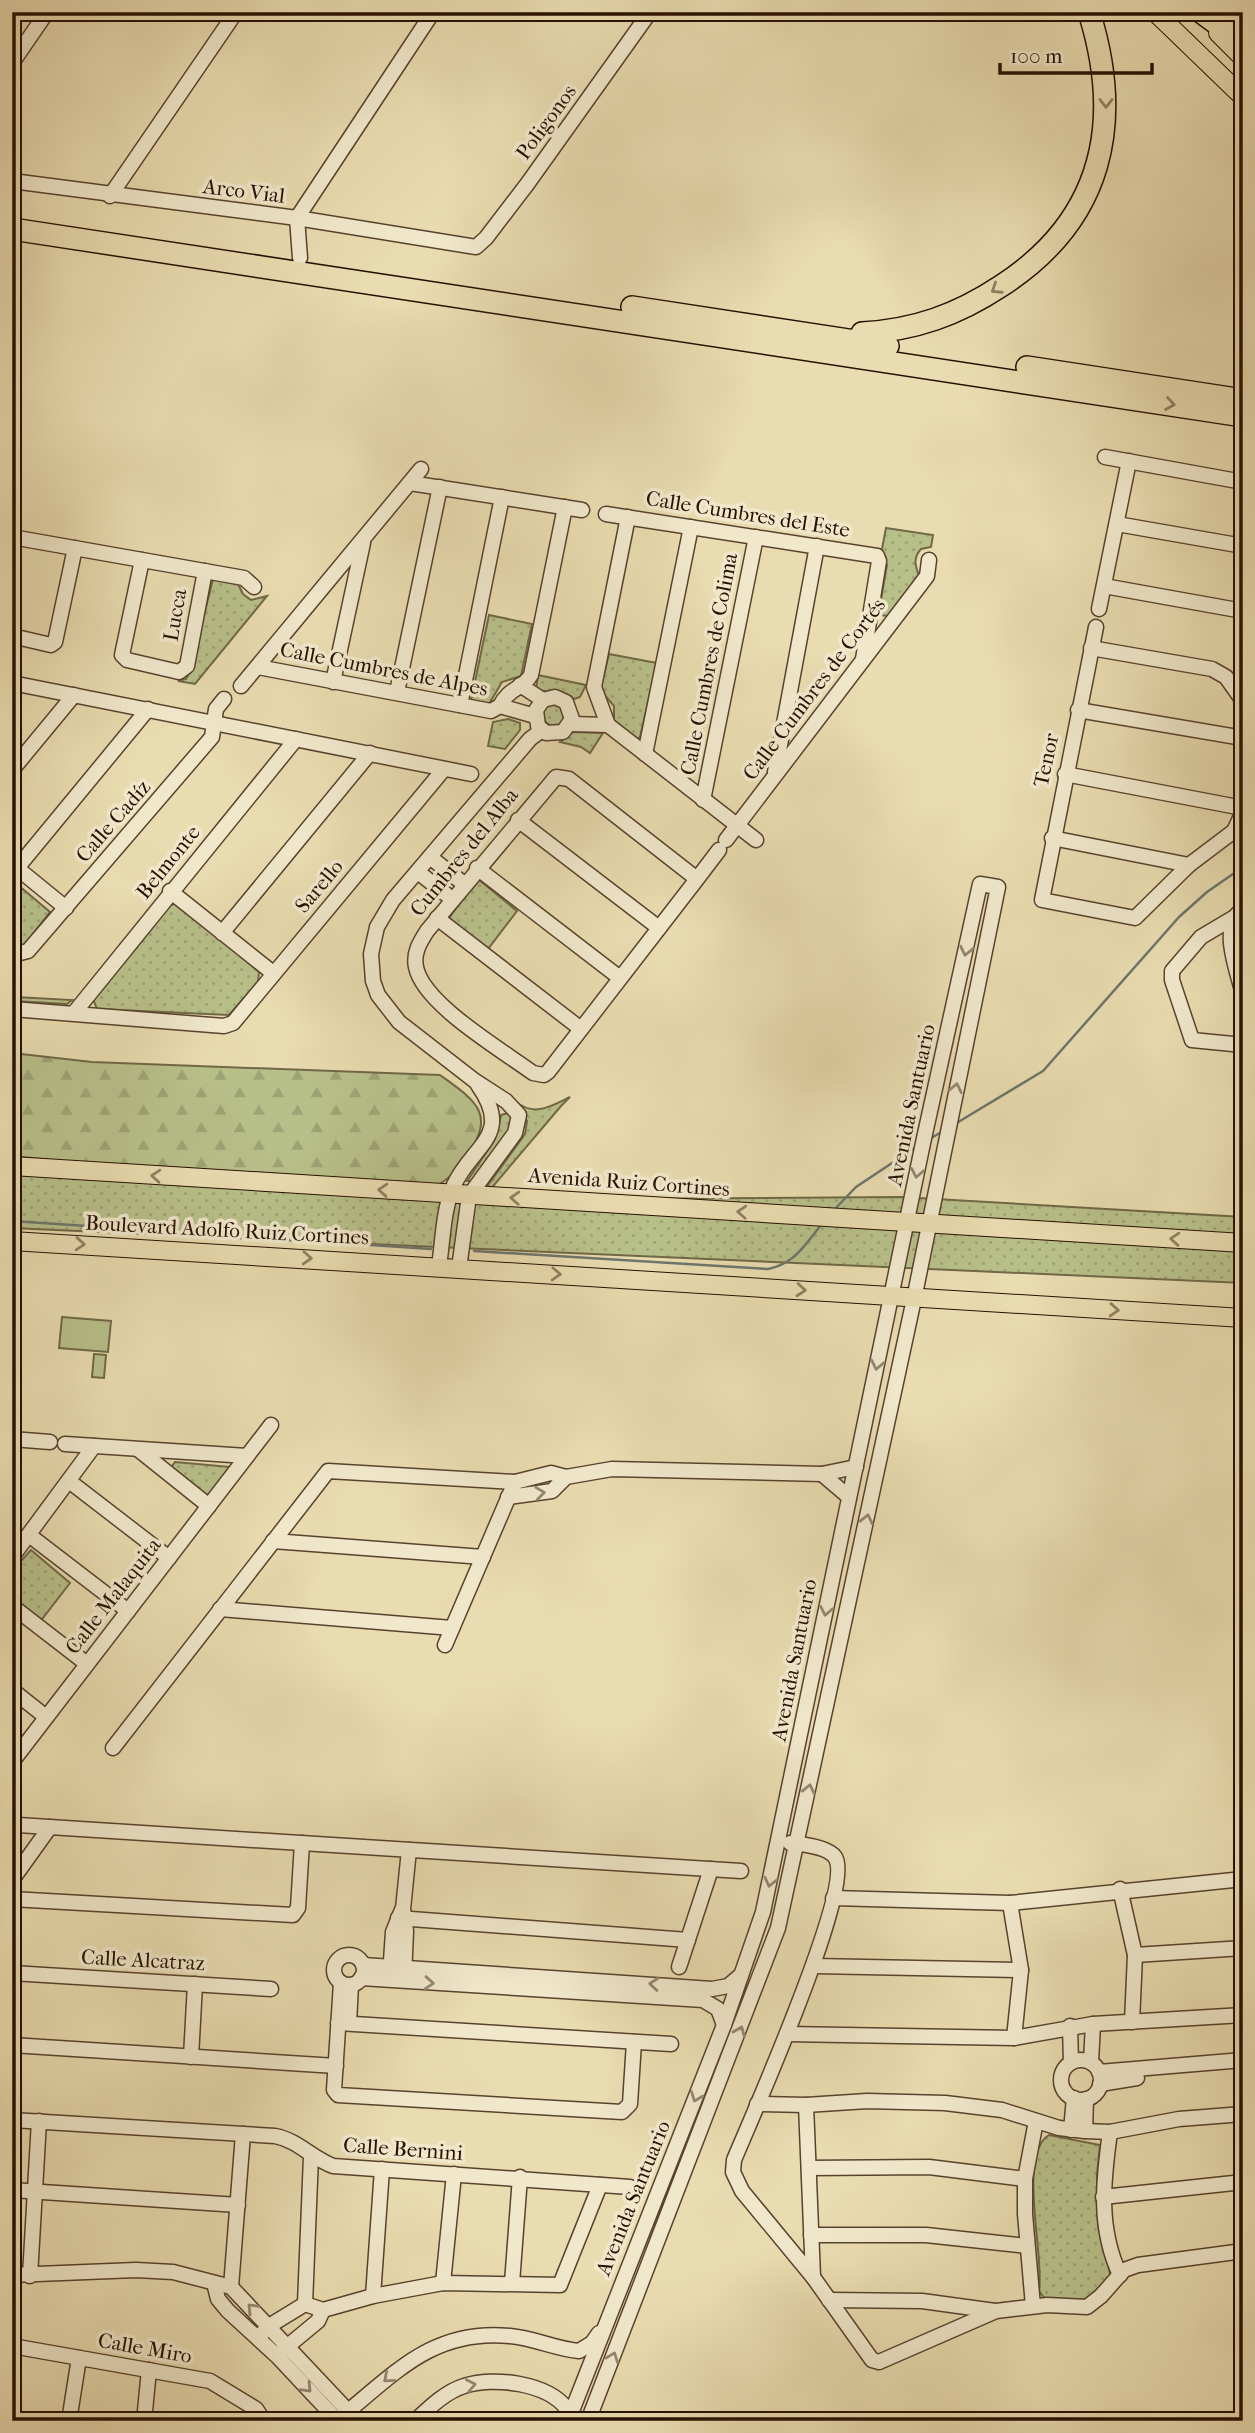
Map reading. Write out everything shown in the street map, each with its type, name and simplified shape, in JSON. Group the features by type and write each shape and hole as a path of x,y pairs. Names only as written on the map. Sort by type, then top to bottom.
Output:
{"highway":[{"path":"817,335 887,332 954,315 1029,268 1046,253 1086,193 1103,143 1106,86 1102,57 1089,12"},
{"path":"1198,12 1243,43"},
{"path":"12,216 1243,400"},
{"path":"12,229 1243,416"}],"main road":[{"path":"1155,12 1243,97"},
{"path":"1198,12 1243,58"},
{"name":"Avenida Ruiz Cortines","path":"12,1166 1243,1243"},
{"name":"Boulevard Adolfo Ruiz Cortines","path":"12,1241 439,1266"},
{"path":"439,1266 891,1298 1243,1318"}],"street":[{"path":"12,63 47,12"},
{"path":"110,196 236,12"},
{"path":"300,258 297,218 433,12"},
{"name":"Poligonos","path":"469,249 486,239 650,12"},
{"name":"Arco Vial","path":"12,181 110,196 297,218 469,249"},
{"path":"1105,457 1243,482"},
{"path":"1099,609 1129,461"},
{"path":"241,686 421,469"},
{"path":"410,483 582,510"},
{"path":"397,692 440,487"},
{"path":"460,705 502,497"},
{"path":"500,706 510,690 526,682 532,671 565,507"},
{"name":"Calle Cumbres del Este","path":"606,513 875,555 879,561 863,659"},
{"path":"608,725 604,708 596,700 594,687 628,517"},
{"path":"1116,524 1243,546"},
{"path":"645,754 691,527"},
{"path":"12,537 244,578 254,587"},
{"name":"Calle Cumbres de Colima","path":"703,800 756,537"},
{"path":"333,682 364,539"},
{"path":"775,775 817,546"},
{"path":"12,636 51,645 55,642 75,548"},
{"name":"Lucca","path":"142,560 122,655 127,660 179,672 187,666 205,571"},
{"name":"Calle Cumbres de Cortés","path":"722,845 927,576 929,560"},
{"path":"1104,586 1243,611"},
{"name":"Tenor","path":"1096,626 1041,895 1044,902 1136,918 1189,865"},
{"path":"1091,648 1212,669 1226,677 1243,701"},
{"name":"Calle Cumbres de Alpes","path":"258,667 494,711 500,706 535,716"},
{"path":"12,683 471,774"},
{"path":"520,685 543,700 561,698 570,706 571,724"},
{"path":"12,770 74,695"},
{"name":"Calle Cadíz","path":"12,955 28,951 212,737 216,709 225,698"},
{"path":"543,700 535,716 542,730 557,734 571,724 608,725 756,840"},
{"path":"570,706 596,700"},
{"path":"66,908 15,866 148,709"},
{"path":"1078,710 1243,738"},
{"path":"439,1266 460,1195 509,1143 520,1119 512,1106 475,1082 399,1023 386,1009 373,981 371,954 377,927 393,900 530,739 542,730"},
{"name":"Belmonte","path":"74,1013 170,891 296,739"},
{"path":"222,933 370,753"},
{"name":"Sarello","path":"74,1013 224,1026 237,1019 444,769"},
{"path":"1052,838 1189,865 1234,831 1243,810 1065,775"},
{"name":"Cumbres del Alba","path":"696,879 565,777 556,777 548,783 477,868 421,939 415,958 421,981 439,1002 537,1075 548,1072 659,928 722,845"},
{"path":"518,820 659,928"},
{"path":"430,857 464,884"},
{"path":"477,868 620,978"},
{"path":"418,872 452,899"},
{"name":"Avenida Santuario","path":"567,2421 724,2025 763,1912 907,1222 981,884 998,887 914,1299 797,1844 771,1950 588,2421"},
{"path":"170,891 273,973"},
{"path":"1238,914 1230,929 1243,995"},
{"path":"1238,914 1201,937 1176,964 1172,980 1192,1040 1243,1045"},
{"path":"436,918 581,1029"},
{"path":"12,1009 74,1013"},
{"path":"459,1268 458,1177 483,1148 491,1131 490,1108 475,1082"},
{"name":"Calle Malaquita","path":"12,1762 271,1425"},
{"path":"14,1442 247,1456"},
{"path":"12,1557 94,1446"},
{"path":"139,1450 209,1506"},
{"path":"113,1748 325,1474 333,1470 515,1482 551,1473 566,1477 612,1469 822,1474 856,1467"},
{"path":"822,1474 849,1497"},
{"path":"509,1497 552,1491 566,1477"},
{"path":"69,1481 169,1558"},
{"path":"445,1645 515,1482"},
{"path":"29,1535 128,1611"},
{"path":"272,1541 483,1557"},
{"path":"834,1570 855,1573"},
{"path":"12,1606 87,1664"},
{"path":"220,1609 452,1628"},
{"path":"12,1690 47,1717"},
{"path":"18,1825 740,1871"},
{"path":"12,1880 50,1827"},
{"path":"779,1841 835,1857 838,1866 833,1898 814,1966 734,2160 735,2179 877,2362 996,2311"},
{"path":"12,1899 293,1915 298,1908 302,1843"},
{"path":"397,1974 409,1850"},
{"path":"679,1967 711,1869"},
{"path":"833,1898 1010,1903 1120,1889 1243,1879"},
{"path":"1120,1889 1135,1955 1132,2022"},
{"path":"1010,1903 1021,1970 1014,2038"},
{"path":"402,1915 688,1940"},
{"path":"1135,1955 1243,1948"},
{"path":"814,1966 1021,1970"},
{"name":"Calle Alcatraz","path":"12,1973 271,1989"},
{"path":"634,2042 630,2104 622,2112 338,2095 334,2090 336,2066 354,1978 397,1974 712,1989 728,1986 742,1974"},
{"path":"397,1974 704,2000 718,2009 724,2025"},
{"path":"191,2057 195,1984"},
{"path":"788,2034 1014,2038 1070,2026 1243,2015"},
{"path":"344,2023 671,2044"},
{"path":"1080,2099 1095,2093 1097,2073 1093,2024"},
{"path":"1070,2026 1072,2062"},
{"path":"12,2045 336,2066"},
{"path":"1097,2073 1243,2060"},
{"path":"1072,2062 1097,2073 1243,2069"},
{"path":"1072,2062 1062,2071 1061,2084 1080,2099"},
{"path":"1078,2131 1080,2099"},
{"path":"758,2104 806,2105 867,2101 945,2103 1002,2110 1036,2122 1078,2131 1110,2132 1179,2119 1243,2114"},
{"path":"806,2105 813,2277"},
{"name":"Calle Bernini","path":"12,2120 285,2138 311,2156 333,2165 630,2187"},
{"path":"30,2276 39,2121"},
{"path":"1033,2306 1027,2246 1026,2179 1036,2122"},
{"path":"1110,2132 1103,2197 1108,2246 1120,2275"},
{"path":"231,2287 243,2134"},
{"path":"673,2154 690,2160"},
{"path":"305,2304 311,2156"},
{"path":"809,2168 929,2167 1026,2179"},
{"path":"373,2296 382,2169"},
{"path":"443,2283 454,2174"},
{"path":"512,2283 520,2178"},
{"path":"1103,2197 1243,2182"},
{"path":"258,2338 269,2326 305,2304 323,2310 373,2296 443,2283 555,2286 565,2280 600,2185"},
{"path":"12,2190 238,2205"},
{"path":"811,2235 926,2235 1027,2246"},
{"path":"829,2300 922,2301 996,2311 1033,2306 1087,2307 1120,2275 1138,2265 1243,2251"},
{"path":"12,2275 136,2270 173,2273 231,2287 269,2326 282,2350 340,2418 415,2357 447,2340 469,2335 504,2335 579,2351 592,2343 608,2320"},
{"path":"214,2283 218,2299 258,2338 282,2350"},
{"path":"282,2350 318,2322 323,2310"},
{"name":"Calle Miro","path":"12,2346 210,2381 263,2419"},
{"path":"69,2421 79,2358"},
{"path":"144,2421 149,2370"},
{"path":"415,2421 454,2390 490,2383 525,2386 554,2396 567,2409 567,2421"}],"green space":[{"path":"886,528 933,535 931,547 921,549 917,555 919,576 889,616 879,615 887,565 881,554"},
{"path":"213,579 238,584 243,594 251,600 267,596 195,684 178,681 186,679 190,672"},
{"path":"489,615 532,624 521,676 502,682 489,704 471,700"},
{"path":"609,654 657,663 640,737 637,739 614,726 614,706 600,690"},
{"path":"538,675 586,685 580,697 574,699 565,694 536,689"},
{"path":"554,704 562,707 565,715 562,723 554,726 546,723 543,715 546,707"},
{"path":"508,719 520,723 520,730 505,749 488,746 493,722"},
{"path":"573,732 603,733 590,753 581,747 560,742"},
{"path":"478,879 517,911 488,949 449,918"},
{"path":"12,880 50,912 24,945 12,949"},
{"path":"177,903 259,972 258,982 229,1015 97,1009 93,999 168,906"},
{"path":"12,997 72,1000 67,1004 14,1001"},
{"path":"12,1053 92,1062 440,1075 472,1101 481,1119 480,1130 476,1142 456,1170 435,1186 458,1200 12,1156"},
{"path":"570,1097 489,1191 486,1188 525,1134 527,1121 516,1102 530,1109 543,1109"},
{"path":"508,1113 516,1122 472,1181 467,1181 495,1139 501,1115"},
{"path":"12,1172 458,1200 901,1197 1243,1217 1243,1283 12,1228"},
{"path":"62,1317 111,1321 108,1352 59,1348"},
{"path":"94,1354 106,1355 104,1378 92,1377"},
{"path":"175,1462 231,1467 207,1499 170,1469"},
{"path":"31,1550 70,1583 39,1623 12,1602 12,1571"},
{"path":"1049,2135 1100,2145 1097,2175 1098,2224 1111,2277 1085,2303 1045,2299 1039,2291 1033,2184 1040,2146"}],"waterway":[{"path":"955,1124 1043,1071 1179,917 1207,892 1243,867"},
{"path":"928,1140 943,1131"},
{"path":"833,1211 856,1187 916,1147"},
{"path":"12,1221 431,1249"},
{"path":"474,1251 768,1269 792,1258 822,1224"}]}
